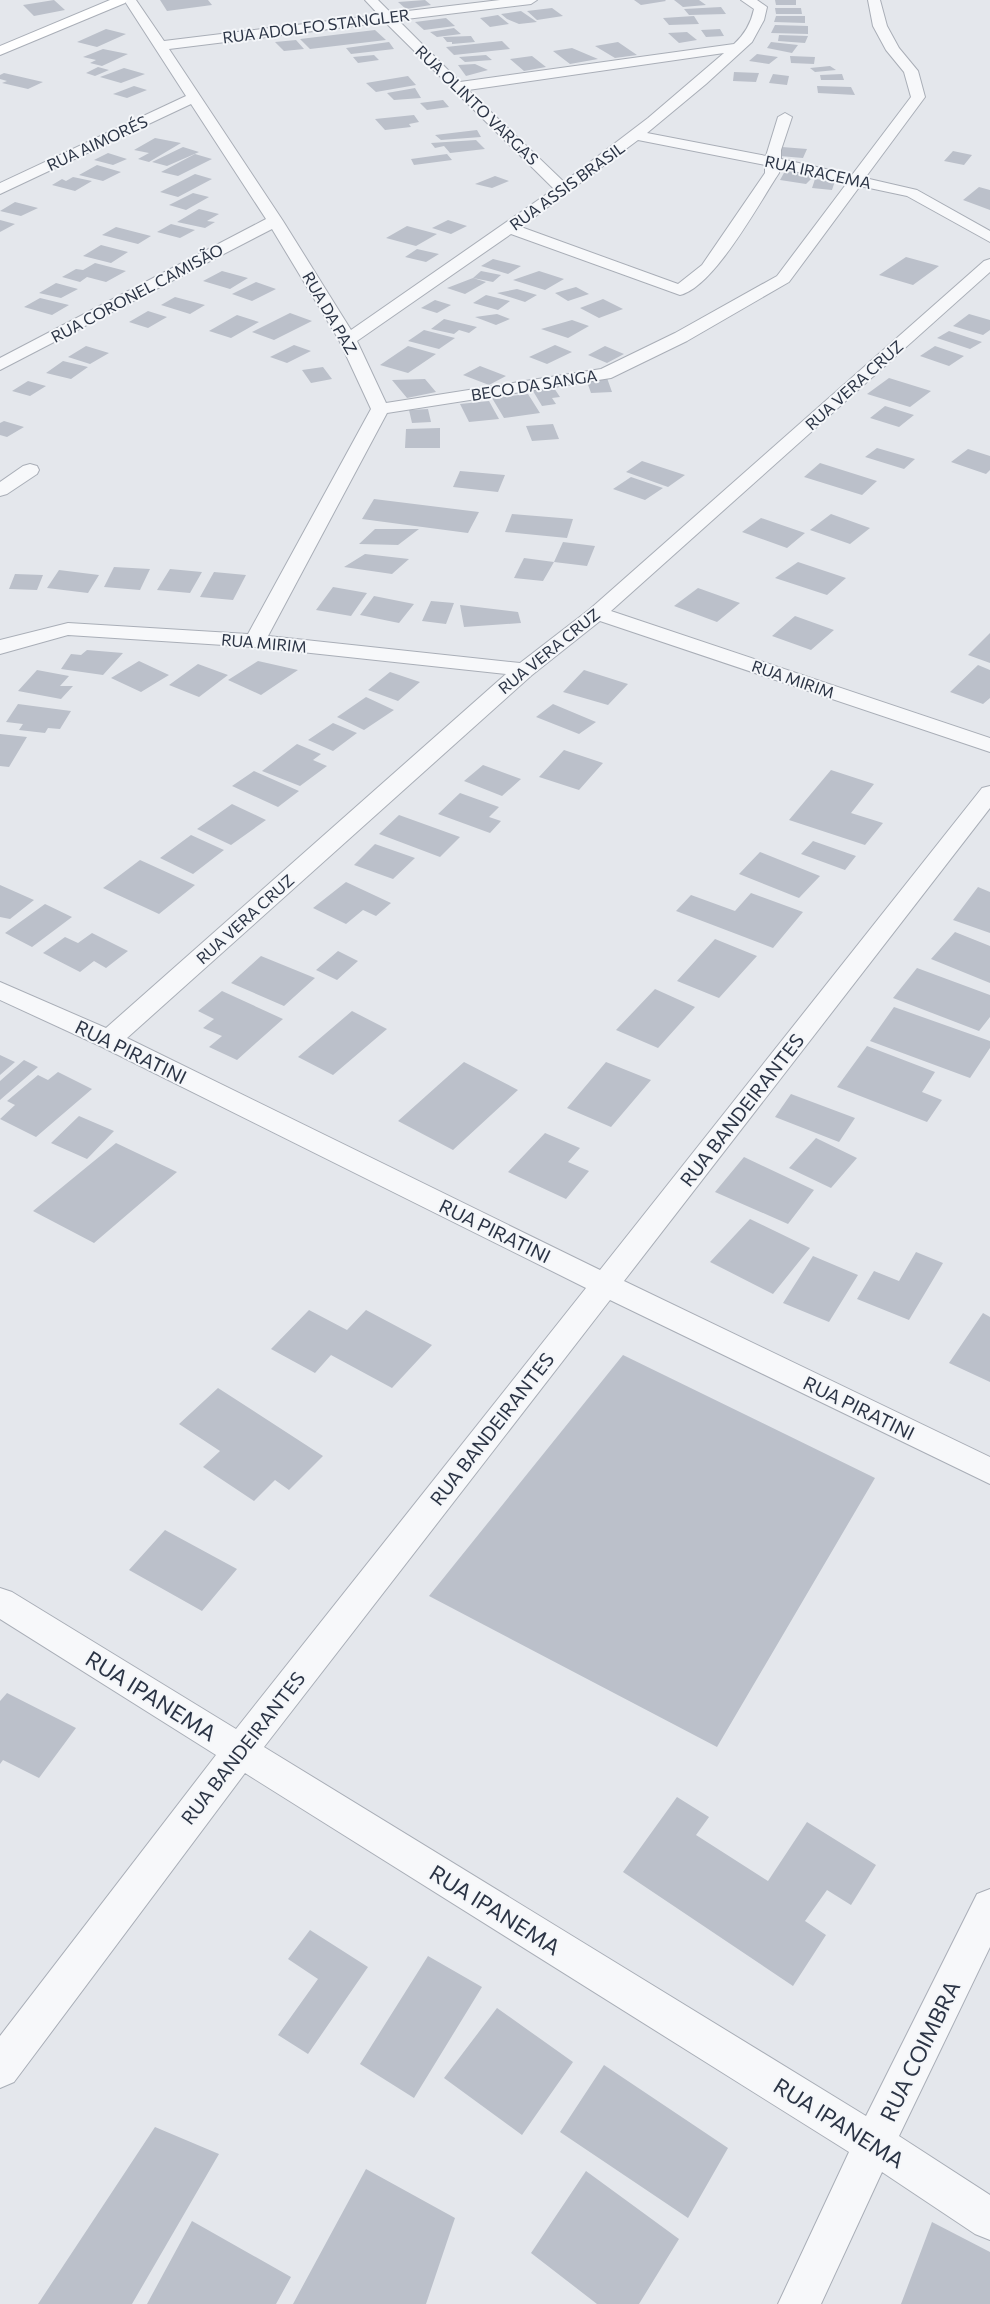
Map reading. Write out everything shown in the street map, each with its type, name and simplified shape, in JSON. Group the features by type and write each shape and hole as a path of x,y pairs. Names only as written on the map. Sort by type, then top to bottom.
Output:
{"street":[{"path":"0,51 121,0"},
{"name":"RUA DA PAZ","path":"130,0 274,221 348,340 380,409"},
{"name":"RUA OLINTO VARGAS","path":"371,0 457,87 563,189"},
{"name":"RUA ADOLFO STANGLER","path":"159,46 532,0"},
{"name":"RUA ASSIS BRASIL","path":"348,340 509,228 636,135 747,39 758,20 762,4 747,0"},
{"name":"BECO DA SANGA","path":"380,409 605,374 681,337 783,279 858,181 918,97 911,71 892,50 880,26 874,0"},
{"path":"457,87 738,47"},
{"name":"RUA AIMORÉS","path":"0,189 193,98"},
{"path":"509,228 680,290 708,268 772,173 774,150 785,117"},
{"name":"RUA IRACEMA","path":"636,135 773,162 912,193 990,237"},
{"name":"RUA CORONEL CAMISÃO","path":"0,366 274,221"},
{"name":"RUA VERA CRUZ","path":"109,1040 524,670 597,613 990,264"},
{"path":"255,642 380,409"},
{"path":"0,490 30,470"},
{"name":"RUA MIRIM","path":"597,613 990,744"},
{"name":"RUA MIRIM","path":"2,646 68,629 255,642 524,670"},
{"name":"RUA BANDEIRANTES","path":"0,2068 240,1751 990,794"},
{"name":"RUA PIRATINI","path":"0,990 109,1040 605,1285 990,1471"},
{"name":"RUA IPANEMA","path":"0,1602 874,2144 990,2219"},
{"name":"RUA COIMBRA","path":"799,2304 874,2144 990,1907"}],"building":[{"path":"54,0 65,10 34,16 23,5"},
{"path":"160,0 208,0 212,5 167,11"},
{"path":"425,0 431,5 406,9 398,2"},
{"path":"634,0 665,0 666,1 641,5"},
{"path":"674,0 699,0 706,5 683,7"},
{"path":"775,0 796,0 796,5 776,5"},
{"path":"721,7 726,14 689,15 684,9"},
{"path":"552,8 563,16 537,20 527,11"},
{"path":"775,8 801,8 802,14 776,14"},
{"path":"521,11 537,22 519,24 501,14"},
{"path":"498,15 509,24 490,27 480,18"},
{"path":"694,16 699,24 669,25 663,18"},
{"path":"776,16 805,16 805,23 774,22"},
{"path":"446,18 455,26 424,30 415,22"},
{"path":"775,25 808,26 808,34 771,33"},
{"path":"454,28 461,34 437,37 430,32"},
{"path":"106,29 126,34 97,47 77,42"},
{"path":"720,29 724,36 706,37 701,30"},
{"path":"375,30 386,40 310,49 300,39"},
{"path":"687,32 697,40 679,43 668,33"},
{"path":"779,35 808,36 805,43 778,41"},
{"path":"471,36 475,42 452,44 452,42 447,42 443,37"},
{"path":"296,40 304,49 284,51 275,42"},
{"path":"502,41 510,49 454,55 446,47"},
{"path":"389,42 394,49 351,54 346,48"},
{"path":"618,42 637,55 615,58 595,46"},
{"path":"771,42 798,45 792,53 767,48"},
{"path":"572,48 598,59 570,64 553,51"},
{"path":"103,49 128,54 102,66 90,63 96,60 83,57"},
{"path":"757,54 778,57 769,64 749,61"},
{"path":"374,55 379,60 358,63 353,57"},
{"path":"486,55 492,60 465,62 459,57"},
{"path":"532,56 546,67 524,71 510,59"},
{"path":"790,56 815,57 814,64 791,63"},
{"path":"475,64 488,70 466,76 458,65"},
{"path":"830,66 836,70 815,72 810,68"},
{"path":"98,67 109,70 95,76 86,73"},
{"path":"124,68 145,74 121,83 100,77"},
{"path":"734,72 759,73 756,82 733,81"},
{"path":"4,73 43,82 28,89 2,83 7,81 0,79 0,75"},
{"path":"773,74 789,76 787,85 769,83"},
{"path":"842,74 844,80 821,80 820,75"},
{"path":"408,76 416,85 376,92 366,83"},
{"path":"134,86 147,90 127,98 113,94"},
{"path":"817,86 851,87 855,95 818,93"},
{"path":"415,88 421,98 394,100 387,93"},
{"path":"443,100 449,107 427,110 420,103"},
{"path":"414,115 419,122 409,124 411,127 385,130 375,119"},
{"path":"477,130 481,137 441,140 435,135"},
{"path":"155,138 181,143 149,162 138,159 149,153 134,150"},
{"path":"476,140 485,149 450,153 444,146 435,148 431,143"},
{"path":"183,147 199,152 167,166 152,162"},
{"path":"782,147 807,149 803,158 780,156"},
{"path":"953,151 972,155 964,165 944,161"},
{"path":"108,153 127,159 113,165 94,160"},
{"path":"195,154 212,159 178,176 161,172"},
{"path":"447,154 452,160 414,165 411,159"},
{"path":"97,165 121,172 103,181 79,175"},
{"path":"785,171 815,175 806,184 780,180"},
{"path":"195,174 212,179 178,197 160,192"},
{"path":"495,176 509,181 492,188 475,184"},
{"path":"73,177 92,181 75,191 52,185 62,179 66,181"},
{"path":"815,179 835,181 832,190 812,188"},
{"path":"979,187 990,190 990,210 963,200"},
{"path":"193,193 209,197 186,210 169,205"},
{"path":"15,202 38,208 21,216 0,211"},
{"path":"199,209 219,214 207,221 215,222 205,228 177,222"},
{"path":"0,220 15,224 0,232"},
{"path":"448,220 467,226 451,234 432,228"},
{"path":"171,224 195,230 180,238 157,232"},
{"path":"407,226 437,234 416,246 386,238"},
{"path":"116,227 151,236 138,244 102,235"},
{"path":"101,245 128,252 111,263 83,256"},
{"path":"417,249 439,254 426,262 405,257"},
{"path":"906,257 939,266 913,285 879,275"},
{"path":"493,259 521,266 508,274 481,266"},
{"path":"95,263 126,271 106,282 87,277 80,282 62,277 76,269 83,270"},
{"path":"222,271 248,278 230,289 203,281"},
{"path":"481,271 501,275 493,282 473,278"},
{"path":"539,271 564,279 545,290 513,280"},
{"path":"473,278 486,282 465,294 447,288"},
{"path":"256,282 276,289 252,301 232,294"},
{"path":"56,283 78,289 61,298 39,293"},
{"path":"576,287 589,294 568,301 555,293"},
{"path":"517,289 537,295 525,302 497,293"},
{"path":"486,295 510,301 498,310 473,303"},
{"path":"175,297 205,305 190,314 161,305"},
{"path":"40,298 69,305 52,315 24,307"},
{"path":"603,299 623,309 599,318 580,308"},
{"path":"435,300 451,305 437,313 421,308"},
{"path":"148,311 167,317 148,328 129,322"},
{"path":"290,313 312,321 274,340 252,332"},
{"path":"497,314 510,319 496,325 475,317"},
{"path":"969,314 990,320 990,330 983,335 953,326"},
{"path":"237,315 259,322 231,338 209,331"},
{"path":"444,319 477,327 469,333 459,330 454,334 431,329"},
{"path":"572,320 589,326 568,338 541,329"},
{"path":"424,330 455,338 439,349 408,341"},
{"path":"949,331 982,342 970,349 937,338"},
{"path":"294,345 311,351 287,363 270,357"},
{"path":"555,345 572,352 547,364 529,357"},
{"path":"86,346 109,353 90,364 68,357"},
{"path":"408,346 436,354 408,373 380,365"},
{"path":"605,346 624,354 607,363 588,355"},
{"path":"935,346 964,356 949,366 920,356"},
{"path":"63,361 88,367 71,379 46,373"},
{"path":"480,366 506,376 489,385 463,375"},
{"path":"323,367 332,379 311,383 302,370"},
{"path":"607,378 612,392 591,393 586,379"},
{"path":"889,378 931,391 910,407 867,394"},
{"path":"425,379 436,392 407,398 392,380"},
{"path":"28,381 46,386 30,396 12,391"},
{"path":"554,388 560,397 552,398 556,404 542,406 533,391"},
{"path":"528,394 540,413 504,418 492,398"},
{"path":"489,401 499,419 469,422 460,404"},
{"path":"885,406 914,415 899,427 870,418"},
{"path":"428,409 431,422 412,423 409,410"},
{"path":"4,421 24,427 7,437 0,435 0,423"},
{"path":"553,424 559,439 532,441 526,426"},
{"path":"440,428 440,448 405,448 406,429"},
{"path":"877,448 915,459 904,469 865,457"},
{"path":"968,449 990,456 990,470 986,474 951,462"},
{"path":"642,461 685,475 668,487 626,472"},
{"path":"820,463 877,481 862,495 804,477"},
{"path":"460,471 505,475 498,492 453,487"},
{"path":"631,477 663,488 645,500 613,489"},
{"path":"374,499 479,512 468,533 362,519"},
{"path":"512,514 573,519 567,538 505,532"},
{"path":"831,514 870,528 850,544 810,530"},
{"path":"761,518 805,533 787,548 742,532"},
{"path":"375,529 419,529 398,545 359,544"},
{"path":"563,542 595,546 587,566 554,562"},
{"path":"365,554 409,559 392,574 344,567"},
{"path":"524,558 554,562 543,581 514,578"},
{"path":"798,562 846,578 827,595 775,578"},
{"path":"114,567 150,569 140,590 104,587"},
{"path":"170,569 202,572 190,593 157,590"},
{"path":"59,570 99,575 88,593 47,588"},
{"path":"214,572 246,575 233,600 200,597"},
{"path":"15,574 43,575 37,590 9,589"},
{"path":"333,587 367,593 351,616 316,610"},
{"path":"698,588 740,603 717,622 674,606"},
{"path":"374,596 414,604 399,623 360,615"},
{"path":"431,601 454,603 446,624 422,621"},
{"path":"460,605 518,612 521,623 464,627"},
{"path":"795,616 834,630 811,650 772,636"},
{"path":"990,633 990,663 968,655"},
{"path":"87,650 123,653 103,675 61,669 71,654 81,655"},
{"path":"139,661 169,675 141,692 111,678"},
{"path":"258,661 298,670 261,695 228,680"},
{"path":"198,664 228,675 199,697 169,685"},
{"path":"978,665 990,670 990,698 983,704 950,692"},
{"path":"37,670 69,676 60,686 73,686 61,699 18,691"},
{"path":"584,670 628,684 608,705 563,692"},
{"path":"390,672 420,682 398,701 368,690"},
{"path":"366,697 394,710 364,730 337,717"},
{"path":"18,704 71,711 60,729 48,728 45,733 19,730 23,724 6,722"},
{"path":"553,704 596,722 579,734 536,717"},
{"path":"333,723 357,733 333,751 308,740"},
{"path":"0,734 27,737 9,767 0,766"},
{"path":"297,744 321,754 313,760 327,766 300,786 262,771"},
{"path":"564,750 603,763 579,790 539,777"},
{"path":"483,765 521,779 502,796 464,781"},
{"path":"831,770 874,784 851,813 883,823 865,845 789,820"},
{"path":"254,771 299,791 278,807 232,786"},
{"path":"460,793 499,807 489,817 501,821 490,833 438,814"},
{"path":"232,804 266,820 231,845 197,829"},
{"path":"399,815 460,837 440,857 379,834"},
{"path":"191,835 224,850 193,874 160,858"},
{"path":"813,841 856,856 845,870 801,854"},
{"path":"375,844 415,858 393,879 354,865"},
{"path":"760,852 820,876 799,898 739,874"},
{"path":"140,860 195,885 159,914 103,888"},
{"path":"346,882 391,903 376,916 363,910 346,924 313,908"},
{"path":"0,885 34,900 10,919 0,917"},
{"path":"978,887 990,892 990,933 953,920"},
{"path":"751,893 803,912 773,948 676,911 691,895 735,911"},
{"path":"45,904 72,917 32,947 5,933"},
{"path":"955,932 990,946 990,983 931,959"},
{"path":"92,933 128,951 106,968 94,961 80,972 43,953 65,937 78,943"},
{"path":"715,939 757,956 719,998 677,981"},
{"path":"338,951 358,961 337,980 316,970"},
{"path":"261,956 315,978 284,1006 231,983"},
{"path":"917,968 990,995 990,1017 979,1031 893,998"},
{"path":"655,989 695,1007 658,1048 616,1030"},
{"path":"222,991 283,1019 237,1060 209,1047 222,1036 203,1028 214,1019 198,1011"},
{"path":"894,1007 990,1041 990,1048 970,1078 870,1041"},
{"path":"352,1011 387,1029 333,1075 298,1057"},
{"path":"867,1046 935,1072 922,1092 942,1100 927,1122 837,1087"},
{"path":"0,1055 15,1062 0,1075"},
{"path":"24,1060 38,1067 0,1100 0,1081"},
{"path":"464,1062 518,1090 453,1150 398,1121"},
{"path":"606,1062 651,1080 611,1127 567,1108"},
{"path":"58,1072 92,1089 36,1137 0,1119 15,1105 7,1101 38,1075 48,1080"},
{"path":"791,1094 855,1118 839,1142 775,1117"},
{"path":"79,1116 114,1131 87,1159 51,1143"},
{"path":"545,1133 580,1148 568,1162 589,1171 566,1199 508,1172"},
{"path":"816,1138 857,1158 831,1188 789,1168"},
{"path":"116,1143 177,1172 94,1243 33,1211"},
{"path":"744,1157 814,1190 788,1224 715,1192"},
{"path":"750,1219 810,1248 773,1294 710,1262"},
{"path":"916,1252 943,1263 909,1320 857,1299 874,1271 899,1281"},
{"path":"813,1256 858,1275 829,1322 783,1303"},
{"path":"309,1310 347,1330 366,1310 432,1345 392,1388 331,1355 315,1373 271,1349"},
{"path":"983,1313 990,1317 990,1382 949,1363"},
{"path":"623,1355 875,1478 717,1747 429,1596"},
{"path":"218,1388 323,1456 289,1490 275,1480 254,1501 203,1467 220,1451 179,1424"},
{"path":"165,1530 237,1569 202,1611 129,1570"},
{"path":"7,1693 76,1728 39,1778 3,1760 0,1764 0,1701"},
{"path":"677,1797 709,1817 696,1835 768,1881 807,1822 876,1865 851,1905 827,1890 805,1921 826,1935 793,1986 623,1872"},
{"path":"310,1930 368,1967 308,2054 278,2035 318,1979 288,1959"},
{"path":"428,1956 482,1987 414,2098 360,2064"},
{"path":"497,2008 573,2062 522,2135 444,2078"},
{"path":"604,2065 728,2148 688,2218 560,2132"},
{"path":"155,2127 219,2154 132,2304 38,2304"},
{"path":"366,2169 455,2218 426,2304 293,2304"},
{"path":"586,2171 679,2239 639,2304 597,2304 531,2253"},
{"path":"192,2221 291,2277 276,2304 147,2304"},
{"path":"932,2222 990,2252 990,2304 901,2304"}]}
